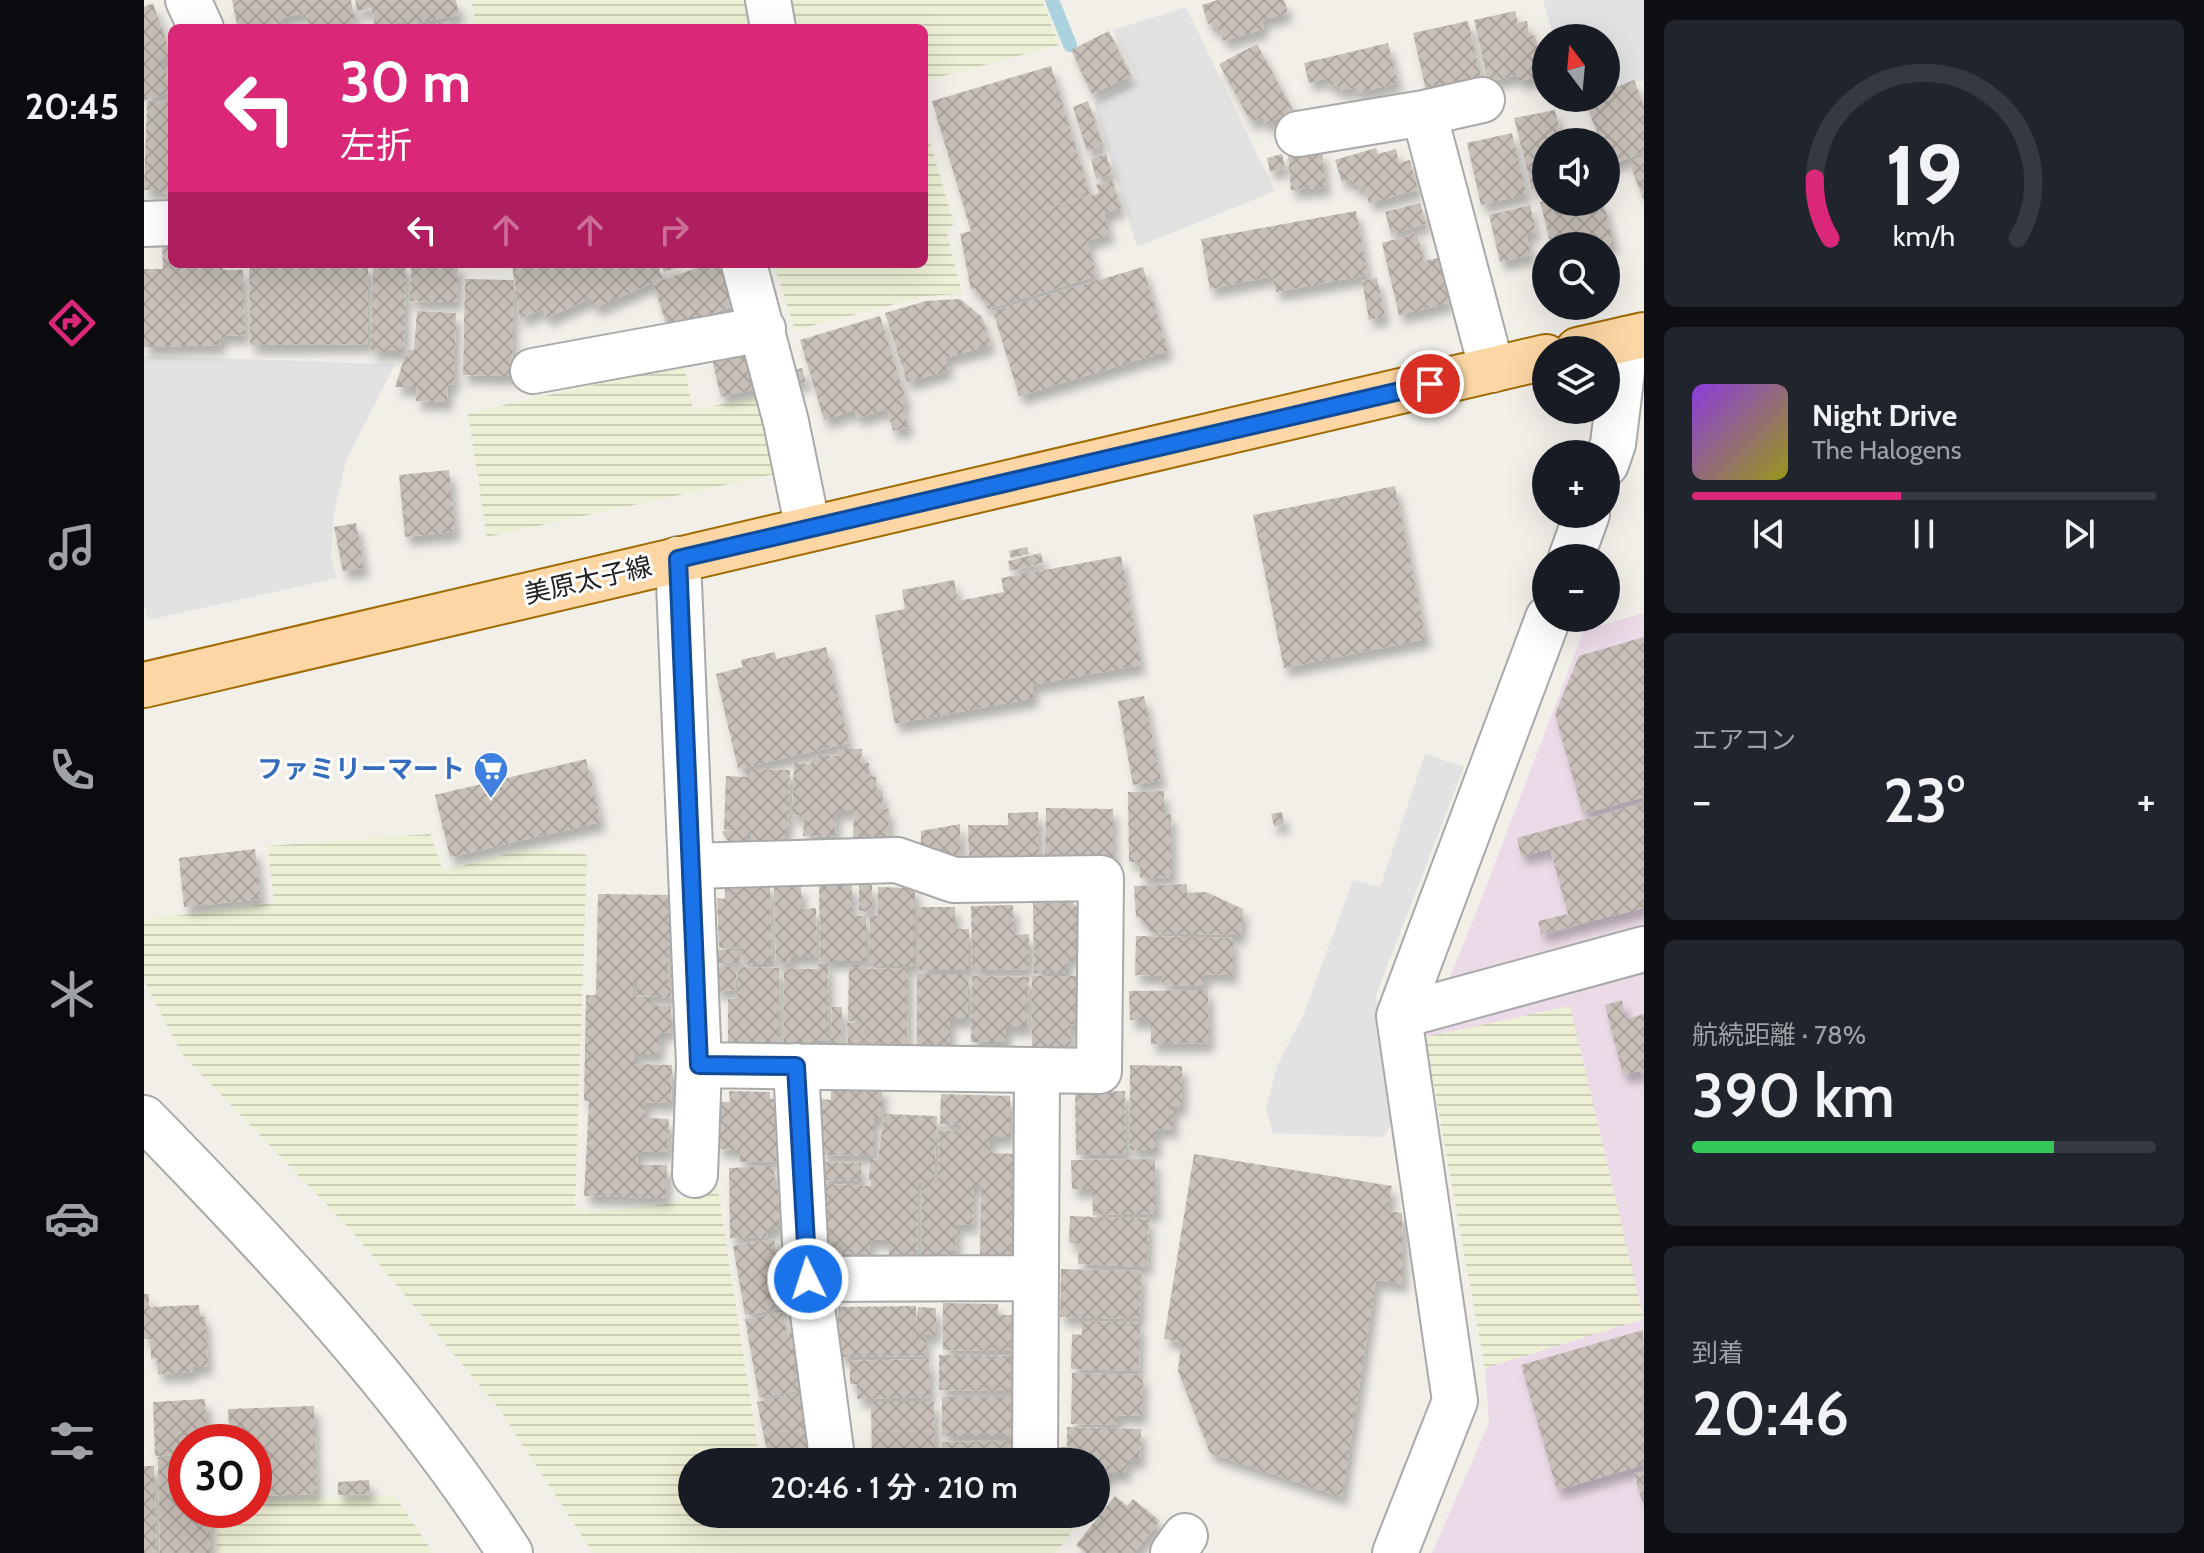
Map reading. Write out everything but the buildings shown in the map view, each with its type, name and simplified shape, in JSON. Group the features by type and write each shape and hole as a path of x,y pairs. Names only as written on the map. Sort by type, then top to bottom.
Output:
{"main road":[{"name":"美原太子線","path":"144,685 1532,360"}],"street":[{"path":"188,0 199,24"},
{"path":"768,0 772,24"},
{"path":"1298,134 1482,100"},
{"path":"1424,113 1492,370"},
{"path":"144,224 168,223"},
{"path":"745,268 786,422 808,529"},
{"path":"533,371 763,329"},
{"path":"1614,440 1635,337"},
{"path":"678,559 699,1065 695,1175"},
{"path":"1395,1553 1455,1401 1399,1016 1543,632"},
{"path":"691,866 897,860 954,880 1101,878 1099,1071 699,1065"},
{"path":"1399,1016 1644,949"},
{"path":"796,1066 808,1279 831,1448"},
{"path":"1035,1448 1037,1070"},
{"path":"144,1118 304,1285 403,1402 480,1506 510,1553"},
{"path":"808,1279 1036,1278"}],"shaded area":[{"path":"1543,0 1644,0 1644,80 1620,87 1620,24 1550,24"},
{"path":"1186,7 1275,191 1137,247 1094,102 1138,79 1113,30"},
{"path":"144,356 395,364 346,461 334,514 331,558 337,578 148,620 144,604"},
{"path":"1644,613 1644,1553 1432,1553 1489,1423 1485,1368 1643,1319 1425,1037 1473,921 1583,632 1620,632 1620,620"},
{"path":"1425,754 1464,767 1376,995 1392,1124 1383,1137 1273,1133 1266,1109 1277,1066 1303,1016 1353,880 1380,887"}],"green space":[{"path":"471,0 760,0 763,24 475,24"},
{"path":"779,0 1042,0 1059,45 928,80 928,24 785,24"},
{"path":"928,136 954,224 946,230 962,294 926,296 795,330 775,268 928,268"},
{"path":"684,365 693,410 763,396 775,474 487,537 468,413"},
{"path":"430,834 443,871 515,852 552,850 587,855 575,1208 593,1212 669,1204 717,1184 758,1448 678,1448 678,1528 1075,1528 1056,1553 593,1553 500,1410 350,1229 182,1054 148,989 144,975 144,920 274,903 268,846"},
{"path":"1570,1006 1644,1319 1485,1368 1425,1037"},
{"path":"395,1496 433,1553 217,1553 218,1528 272,1528 272,1499"}],"waterway":[{"path":"1052,0 1070,45"}],"place":[{"name":"ファミリーマート","path":"491,800"}],"route":[{"path":"808,1279 796,1066 699,1065 678,559 1430,384"}]}
